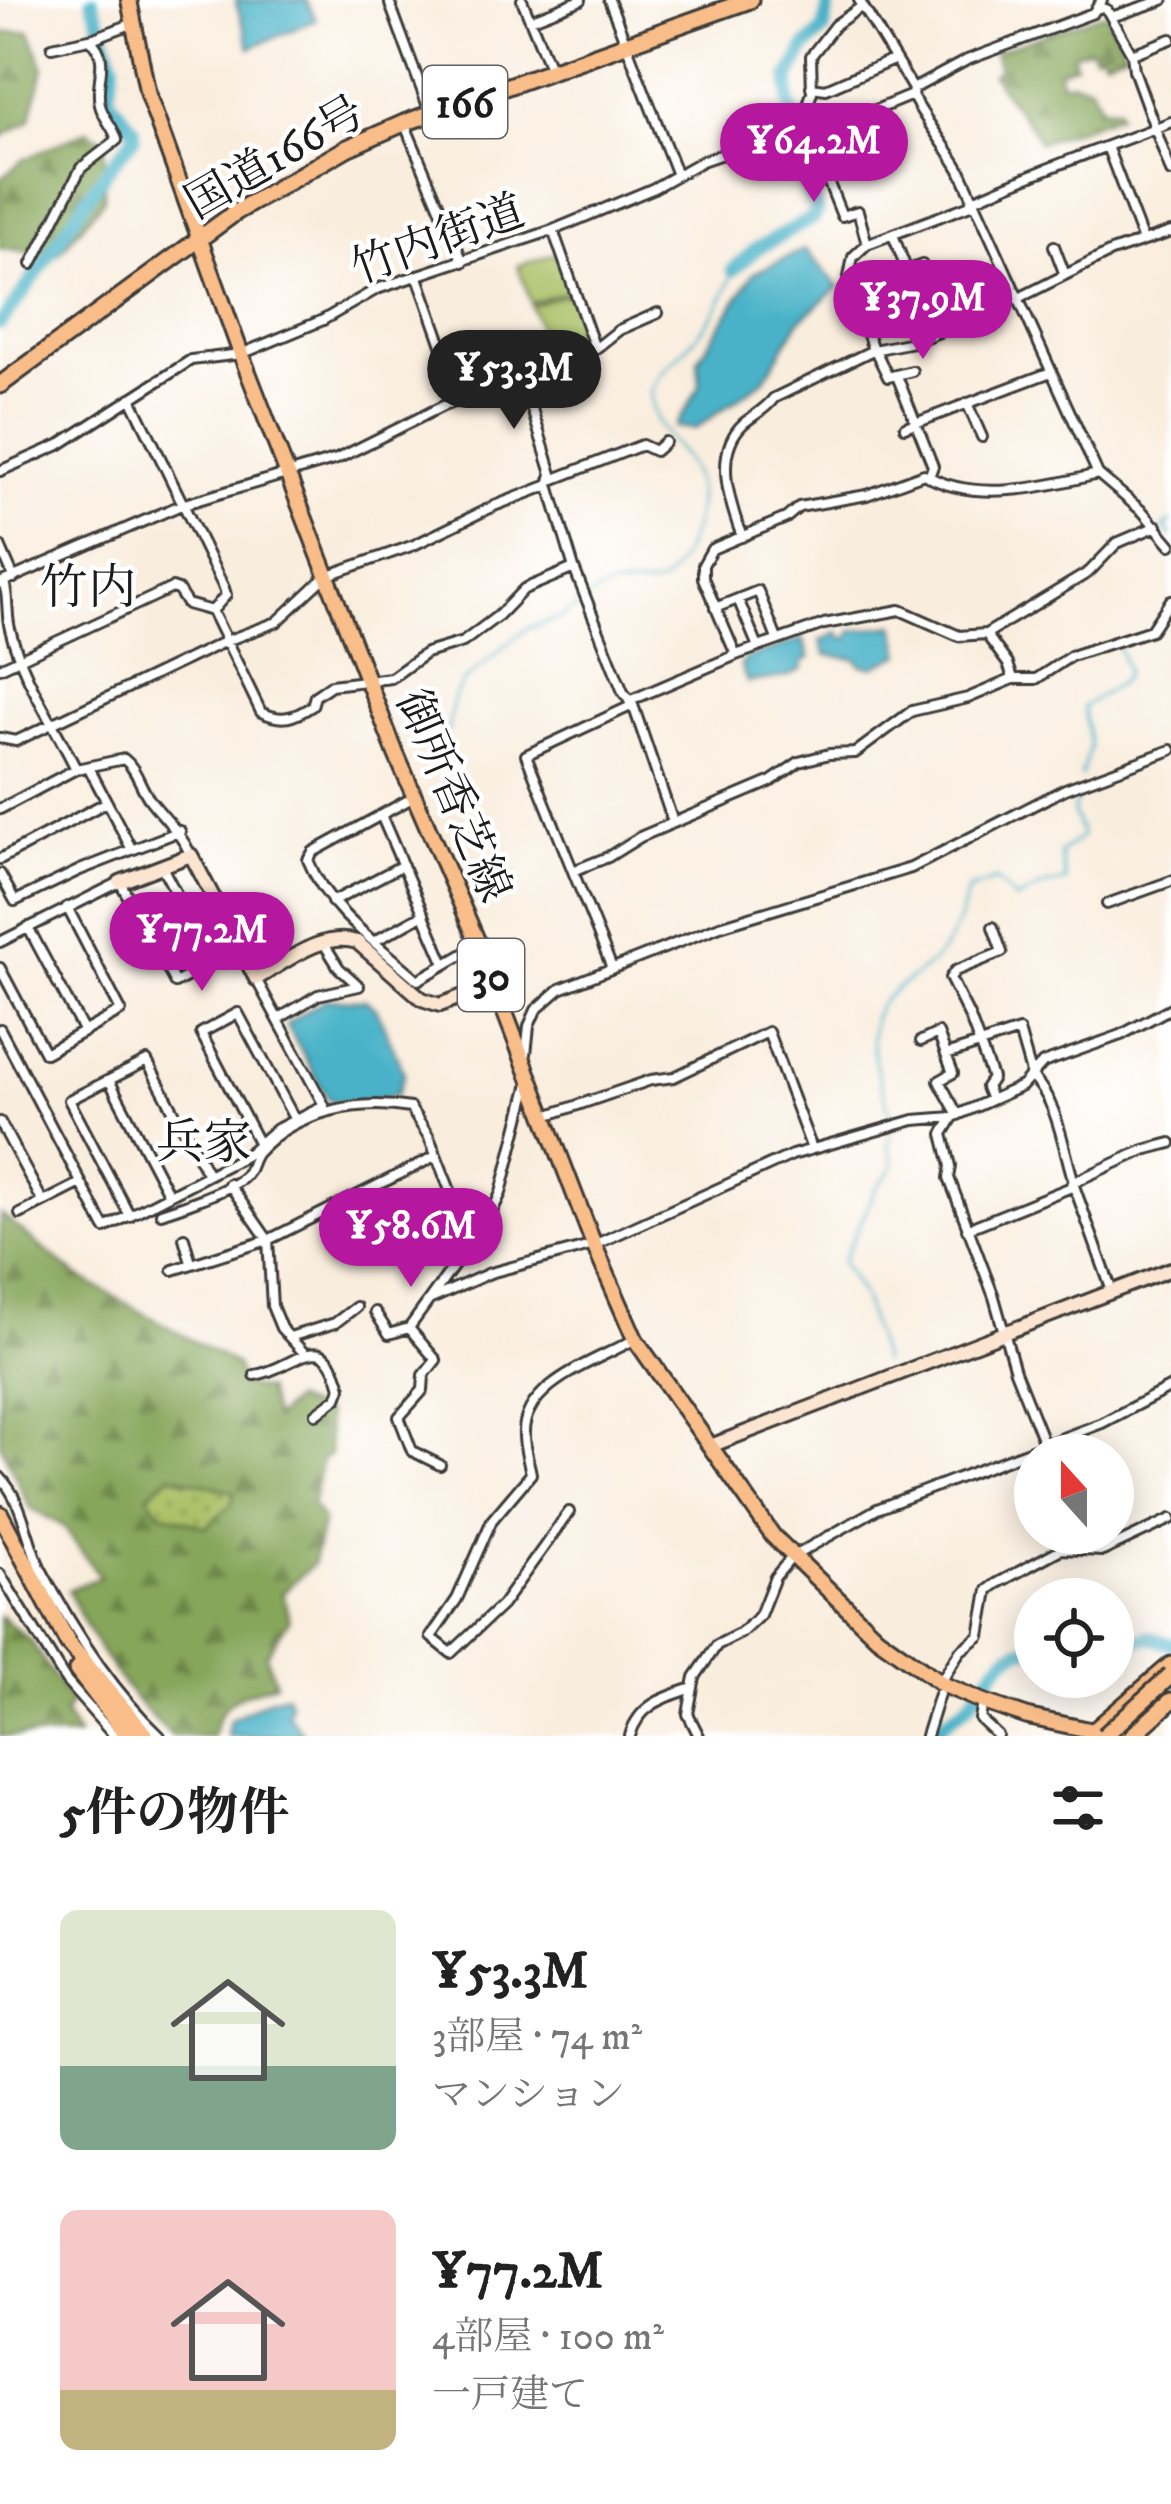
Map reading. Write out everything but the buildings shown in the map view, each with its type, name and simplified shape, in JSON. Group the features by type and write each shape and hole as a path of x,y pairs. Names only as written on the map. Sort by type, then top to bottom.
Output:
{"highway":[{"name":"国道166号","path":"0,385 236,212 330,157 404,123 740,2"},
{"path":"1,1516 58,1641 128,1736"},
{"path":"1,1516 68,1643 146,1736"},
{"path":"1096,1735 1171,1664"},
{"path":"1096,1735 1171,1675"},
{"path":"1132,1736 1171,1702"}],"main road":[{"name":"御所香芝線","path":"129,0 148,95 241,354 367,682 479,945 635,1339 792,1557 910,1664 984,1702 1096,1735 1118,1736"}],"street":[{"path":"522,0 551,72"},
{"path":"530,20 580,0"},
{"path":"609,0 677,175"},
{"path":"1112,17 1156,1"},
{"path":"867,244 858,212 842,216 803,131 811,56 860,3 932,134 953,158 1098,474 1157,526 1171,545"},
{"path":"1101,3 1132,54 1171,172"},
{"name":"竹内街道","path":"0,471 59,445 190,360 241,354 323,320 377,290 553,230 747,144 849,121 912,92 946,70 1101,3"},
{"path":"390,4 430,114"},
{"path":"52,47 134,23"},
{"path":"32,264 81,169 117,140 98,99 104,64 92,39"},
{"path":"1132,54 1171,39"},
{"path":"811,88 826,88 893,60"},
{"path":"913,370 897,376 884,373 849,277 853,257 867,244 1040,169 1108,149 1171,122"},
{"path":"404,123 463,262"},
{"path":"1108,149 1143,241"},
{"path":"553,230 595,349"},
{"path":"977,316 1171,232"},
{"path":"892,235 907,271 922,266 949,328"},
{"path":"1054,246 1066,275"},
{"path":"418,277 461,399"},
{"path":"6,581 181,505 337,459 461,399 521,377 527,370 595,349 619,330 658,313"},
{"path":"742,537 724,476 742,424 765,411 774,398 874,350 914,342 963,323"},
{"path":"904,427 1051,371"},
{"path":"897,376 933,466 929,477"},
{"path":"521,377 574,568 622,692 631,703 673,822"},
{"path":"130,398 224,588 226,595 212,611"},
{"path":"967,403 982,437"},
{"path":"0,738 16,741 226,640 277,622 326,576 414,545 550,482 642,446 655,451 665,442"},
{"path":"736,655 703,578 706,556 712,549 786,518 799,507 867,495 924,474 941,484 1008,492 1098,474"},
{"path":"612,968 526,754 736,655 824,624 899,610 959,636 986,634 1089,572 1118,543 1157,526"},
{"path":"0,546 10,603 8,626 76,769"},
{"path":"0,668 172,588 188,604 212,611 262,712 276,719 300,714 331,685 391,678 426,653 463,642 524,589 574,568"},
{"path":"715,608 758,591 777,639"},
{"path":"738,598 758,646"},
{"path":"574,871 673,822 770,782 800,762 855,753 912,711 968,698 1013,679 1036,679 1071,656 1151,630 1171,600"},
{"path":"986,634 1013,679"},
{"path":"375,1312 389,1334 409,1328 501,1193 528,1069 529,1027 544,1000 560,989 720,926 911,868 1065,788 1171,750"},
{"path":"0,808 76,769 124,759 130,762 148,797 180,831 324,1105 208,1175 105,1228 0,1029"},
{"path":"89,768 131,848"},
{"path":"414,797 313,852 308,860 332,902 418,980 479,945"},
{"path":"0,859 107,802"},
{"path":"382,815 445,964"},
{"path":"0,874 15,902 131,848 180,831"},
{"path":"0,942 120,882 191,855"},
{"path":"332,902 403,865"},
{"path":"120,882 175,983 213,963 162,866"},
{"path":"1107,904 1171,881"},
{"path":"0,968 46,1053 121,1011 67,907"},
{"path":"375,941 424,914"},
{"path":"28,927 84,1032"},
{"path":"991,1100 986,1087 992,1078 950,978 955,970 1002,952 993,927"},
{"path":"256,979 323,942 344,938 357,942 432,1004 494,984"},
{"path":"278,1019 318,995 359,986 339,968 323,942"},
{"path":"431,1299 490,1273 594,1245 751,1171 812,1149 914,1120 955,1116 1022,1086 1043,1063 1143,1025 1171,1008"},
{"path":"259,1144 201,1033 238,1013 295,1120"},
{"path":"946,1055 1019,1031 1030,1074 1053,1113 1112,1292"},
{"path":"546,1116 651,1080 674,1077 768,1032 812,1149"},
{"path":"921,1041 938,1033 953,1073 939,1081 955,1116"},
{"path":"0,1053 10,1048"},
{"path":"130,1216 70,1100 147,1060 208,1175"},
{"path":"109,1080 170,1196"},
{"path":"161,1213 199,1196 212,1196 244,1178 254,1156 272,1141 329,1109 380,1102 410,1108 467,1225 470,1243"},
{"path":"955,1116 943,1144 951,1166 949,1178 1039,1434"},
{"path":"0,1122 43,1202"},
{"path":"968,1229 1144,1150 1171,1143"},
{"path":"173,1270 268,1240 436,1156"},
{"path":"20,1214 81,1183"},
{"path":"229,1184 268,1240 272,1306 281,1328 304,1352"},
{"path":"184,1238 191,1263"},
{"path":"713,1445 1171,1269"},
{"path":"291,1336 335,1323 356,1306"},
{"path":"409,1328 436,1360 424,1376 423,1390 398,1417 412,1450 440,1465"},
{"path":"569,1512 502,1605 451,1653 443,1651 431,1637 457,1600 492,1520 531,1474 524,1429 538,1398 582,1366 635,1339"},
{"path":"255,1375 279,1370 304,1352 320,1353 333,1364 341,1388 337,1398 316,1414"},
{"path":"1080,1434 1171,1387"},
{"path":"699,1736 688,1714 690,1690 716,1645 733,1638 760,1615 775,1577 792,1557 877,1509 1014,1462"},
{"path":"0,1477 15,1493 30,1544 76,1630 136,1714 160,1736"},
{"path":"1134,1536 1171,1519"},
{"path":"944,1676 960,1651 980,1636 988,1590 1052,1554"},
{"path":"0,1574 66,1681 114,1736"},
{"path":"630,1736 634,1721 647,1707 690,1690"},
{"path":"926,1736 939,1694"},
{"path":"984,1702 980,1719 998,1736"}],"green space":[{"path":"1107,14 1125,52 1104,59 1090,48 1073,54 1075,64 1058,71 1062,83 1090,85 1102,108 1116,107 1119,114 1039,143 992,74 999,70 994,52"},
{"path":"30,31 44,68 30,120 0,138 0,33"},
{"path":"88,130 105,141 104,199 58,255 0,249 0,179 23,160"},
{"path":"557,253 569,291 531,303 518,266"},
{"path":"570,293 582,331 544,344 531,306"},
{"path":"0,1214 76,1275 236,1365 243,1386 266,1390 274,1419 293,1400 326,1414 330,1455 322,1459 312,1505 323,1521 313,1564 283,1592 289,1620 266,1655 275,1683 227,1705 213,1736 172,1736 126,1687 88,1630 68,1590 100,1577 63,1526 30,1508 0,1443","holes":["171,1475 234,1492 231,1505 206,1527 159,1512 148,1495"]},
{"path":"171,1475 234,1492 231,1505 206,1528 159,1512 148,1495"},
{"path":"0,1616 31,1641 71,1704 64,1712 78,1736 0,1736"}],"water":[{"path":"235,0 306,0 316,20 250,48"},
{"path":"805,249 839,287 799,321 764,380 695,429 675,427 700,386 698,360 754,273"},
{"path":"895,625 902,654 873,667 826,655 821,641 839,632 841,638 849,638 852,631"},
{"path":"803,639 810,658 804,660 802,669 787,677 747,682 741,666 745,659"},
{"path":"326,999 365,1000 376,1008 404,1073 397,1094 354,1104 329,1100 286,1024"},
{"path":"286,1694 287,1714 305,1736 227,1736 230,1719"}],"waterway":[{"path":"0,323 134,138 134,129 108,97 114,64 92,0"},
{"path":"733,270 756,249 813,218 817,210 796,161 802,134 789,104 789,77 805,48 824,29 830,0"},
{"path":"590,598 608,588 663,583 689,540 697,506 693,473 658,422 651,391 660,374 713,315 733,270"},
{"path":"1171,522 1164,527 1171,536"},
{"path":"425,764 447,733 454,697 464,681 527,628 558,619 583,604"},
{"path":"1155,631 1171,608"},
{"path":"1081,776 1090,747 1083,707 1122,681 1127,671 1117,643"},
{"path":"893,1122 874,1054 872,1031 879,1006 943,950 968,890 996,880 1016,900 1066,881 1060,853 1082,836 1073,812 1081,789"},
{"path":"882,1362 863,1298 842,1262 877,1187 891,1171 894,1162 888,1146 892,1131"},
{"path":"1134,1642 1149,1637 1171,1644"},
{"path":"932,1736 1014,1653"}],"district":[{"name":"竹内","path":"88,586"},
{"name":"兵家","path":"204,1141"}]}
